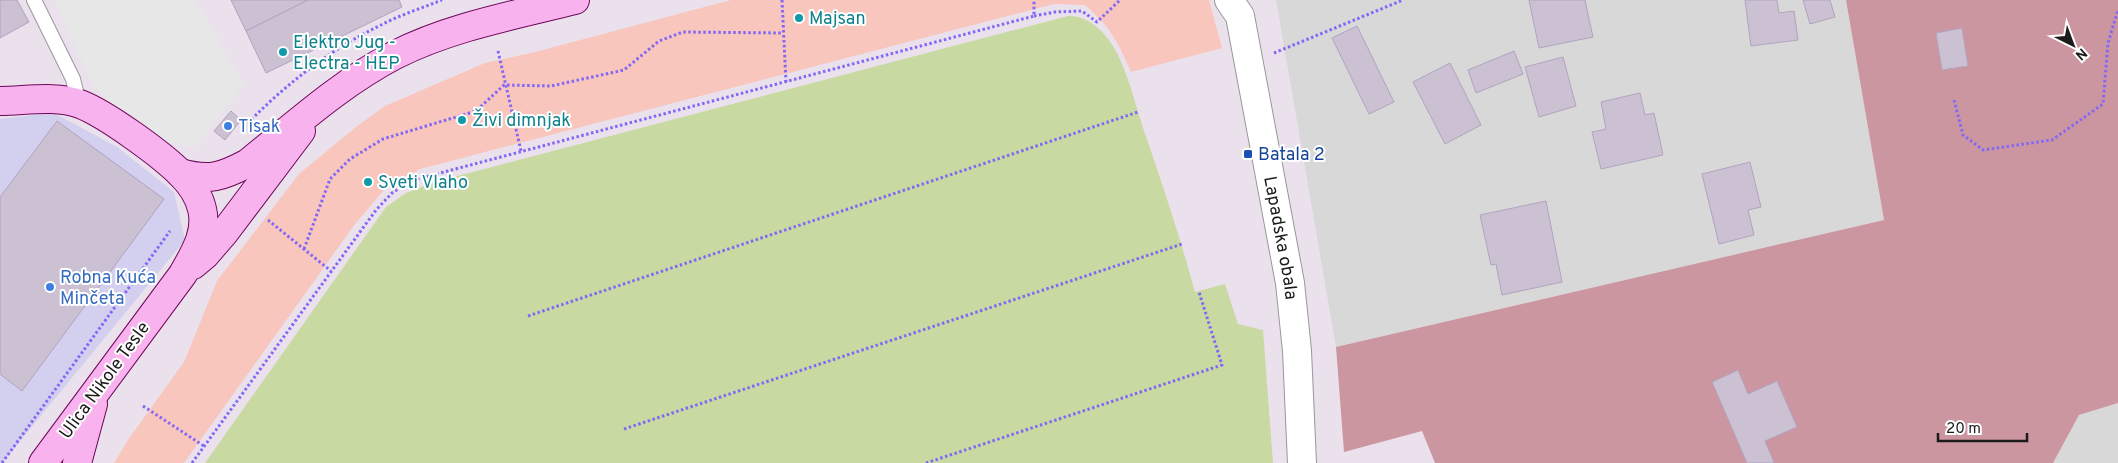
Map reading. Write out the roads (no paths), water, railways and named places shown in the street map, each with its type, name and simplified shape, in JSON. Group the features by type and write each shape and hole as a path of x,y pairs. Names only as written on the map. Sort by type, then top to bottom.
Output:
{"main road":[{"name":"Ulica Nikole Tesle","path":"180,173 197,178 210,178 230,173 248,163 360,75 395,55 439,36 575,0"},
{"path":"0,101 51,100 79,104 111,122 155,152 180,173"},
{"name":"Ulica Nikole Tesle","path":"183,274 205,255 224,233 282,159 319,106"},
{"name":"Ulica Nikole Tesle","path":"47,459 97,388 183,274 197,248 203,228 202,210 194,190 180,173"},
{"path":"77,463 97,388"}],"street":[{"name":"Lapadska obala","path":"1238,5 1290,283 1297,350 1302,463"}],"lane":[{"path":"34,0 72,79 79,104"}],"place":[{"name":"Majsan","path":"799,18"},
{"name":"Elektro Jug - Electra - HEP","path":"283,52"},
{"name":"Živi dimnjak","path":"462,120"},
{"name":"Tisak","path":"228,126"},
{"name":"Batala 2","path":"1248,154"},
{"name":"Sveti Vlaho","path":"368,182"},
{"name":"Robna Kuća Minčeta","path":"50,287"}]}
